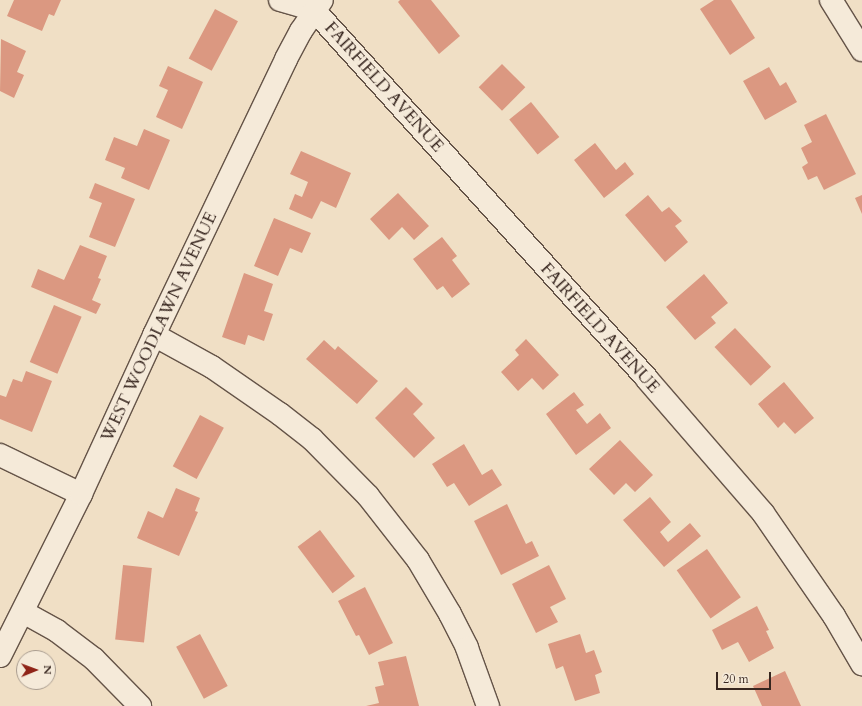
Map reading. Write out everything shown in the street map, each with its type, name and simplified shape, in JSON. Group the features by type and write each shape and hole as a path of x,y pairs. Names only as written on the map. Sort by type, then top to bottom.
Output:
{"street":[{"path":"280,0 318,5"},
{"path":"831,0 862,50"},
{"name":"WEST WOODLAWN AVENUE","path":"0,656 81,494 154,335 286,59 301,31 318,5"},
{"name":"FAIRFIELD AVENUE","path":"318,5 642,373 763,513 834,616 862,664"},
{"path":"154,335 212,367 280,414 312,439 368,496 418,560 450,614 467,648 488,706"},
{"path":"0,455 81,494"},
{"path":"23,612 57,631 94,659 140,706"}],"building":[{"path":"14,0 61,0 54,16 49,14 42,31 7,16"},
{"path":"400,0 431,0 460,36 439,54 398,2"},
{"path":"714,0 731,0 755,38 730,55 700,9"},
{"path":"215,9 238,21 212,71 189,58"},
{"path":"1,39 26,51 17,72 24,75 14,98 0,91"},
{"path":"502,64 525,87 502,111 479,87"},
{"path":"168,66 203,82 182,129 156,117 168,90 159,86"},
{"path":"769,67 780,86 786,82 797,102 765,120 743,81"},
{"path":"531,102 559,137 538,155 509,120"},
{"path":"826,114 856,174 824,190 817,176 808,180 802,167 808,163 801,148 812,142 804,125"},
{"path":"144,129 170,140 149,190 121,178 125,168 105,160 114,137 137,146"},
{"path":"595,143 616,170 625,162 634,174 604,198 574,160"},
{"path":"301,151 351,173 336,208 321,201 312,219 289,209 295,194 302,197 308,182 290,174"},
{"path":"95,183 135,199 115,247 89,237 102,203 89,198"},
{"path":"398,193 429,226 414,240 402,227 389,240 370,219"},
{"path":"648,195 662,212 669,207 682,221 675,226 688,242 665,262 625,215"},
{"path":"862,195 862,214 855,198"},
{"path":"274,218 311,233 302,253 290,248 278,276 254,266"},
{"path":"442,237 457,256 452,260 470,284 452,298 443,286 437,290 413,259"},
{"path":"80,245 107,256 98,278 101,279 92,300 101,304 96,314 31,287 38,269 64,280"},
{"path":"244,273 273,284 264,311 273,314 264,341 248,335 245,345 222,337"},
{"path":"704,274 728,303 711,317 716,323 695,340 666,307"},
{"path":"54,305 82,317 57,374 30,362"},
{"path":"735,328 771,367 751,386 715,347"},
{"path":"526,339 559,375 543,390 532,378 518,391 501,372 519,355 515,350"},
{"path":"324,340 335,350 338,346 378,381 357,404 306,359"},
{"path":"26,371 52,381 32,432 0,419 0,395 6,397 13,379 22,382"},
{"path":"784,382 814,418 795,434 784,422 778,428 758,404"},
{"path":"406,387 423,404 413,414 435,438 414,458 375,418"},
{"path":"574,392 584,405 576,410 587,424 600,413 611,428 576,455 546,414"},
{"path":"200,415 224,428 197,479 173,466"},
{"path":"620,440 653,475 635,492 626,483 614,495 589,469"},
{"path":"464,444 482,475 492,469 502,485 469,506 454,483 447,487 432,464"},
{"path":"176,488 200,498 195,511 198,512 179,556 137,538 148,511 163,518"},
{"path":"650,497 671,522 660,532 668,542 690,523 701,536 664,567 623,520"},
{"path":"507,504 526,544 532,541 539,556 501,575 474,521"},
{"path":"320,530 355,576 333,593 298,547"},
{"path":"707,549 741,597 711,619 677,570"},
{"path":"123,565 152,568 144,643 115,640"},
{"path":"549,565 566,599 550,607 558,622 536,633 512,584"},
{"path":"365,587 393,643 369,655 359,635 356,636 338,601"},
{"path":"757,606 769,630 766,631 774,648 749,662 738,642 722,650 712,630"},
{"path":"200,634 228,686 204,699 176,647"},
{"path":"580,634 586,653 594,650 602,672 595,675 600,693 575,701 563,666 556,669 548,644"},
{"path":"406,656 419,706 366,706 379,703 375,687 384,685 378,662"},
{"path":"785,671 801,706 762,706 753,686"}]}
